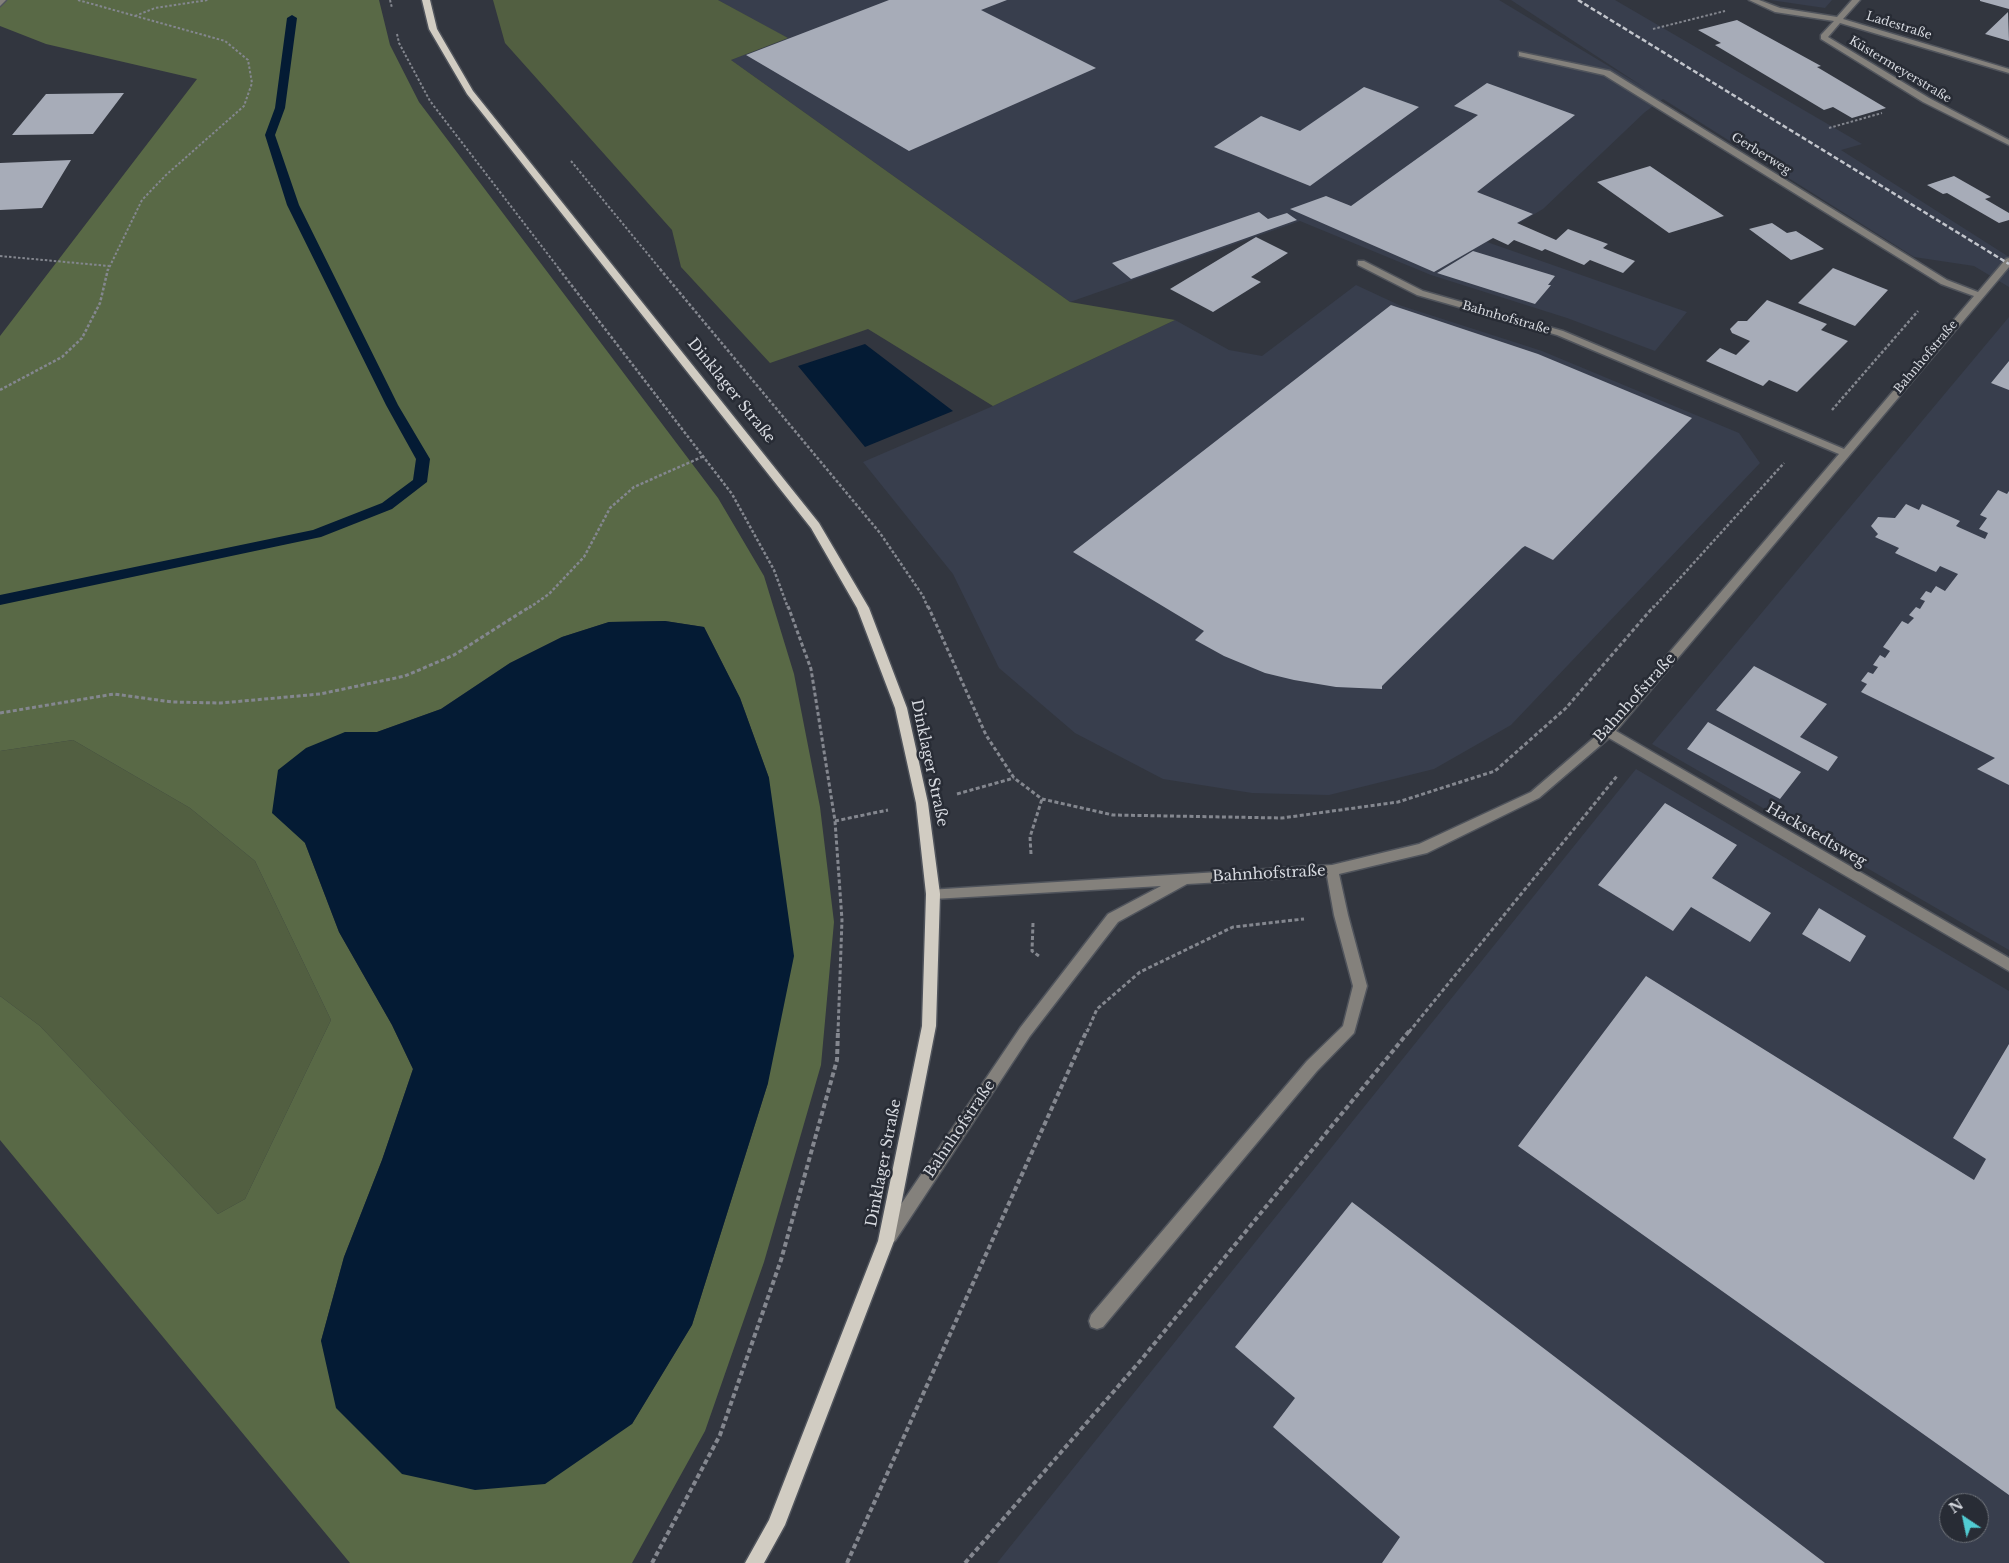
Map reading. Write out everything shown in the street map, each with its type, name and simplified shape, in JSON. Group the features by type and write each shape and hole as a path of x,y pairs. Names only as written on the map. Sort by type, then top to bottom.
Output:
{"main road":[{"name":"Dinklager Straße","path":"426,0 433,28 470,92 815,526 863,608 901,708 922,803 933,894 929,1026 886,1241 776,1525 754,1563"}],"street":[{"path":"0,4 2,0"},
{"name":"Küstermeyerstraße","path":"1856,0 1824,36 1926,100 2009,143"},
{"name":"Ladestraße","path":"1756,1 1778,10 1839,20 2009,71"},
{"name":"Gerberweg","path":"1522,54 1607,73 1944,282 1979,295"},
{"name":"Bahnhofstraße","path":"933,894 1332,870 1422,849 1535,795 1608,732 2009,261"},
{"name":"Bahnhofstraße","path":"1361,263 1420,293 1560,334 1845,453"},
{"name":"Hackstedtsweg","path":"1608,732 2009,965"},
{"path":"1097,1321 1312,1066 1349,1029 1360,986 1341,915 1332,870"},
{"name":"Bahnhofstraße","path":"886,1241 1024,1032 1113,918 1186,879"}],"path":[{"path":"0,390 62,357 82,338 100,302 109,266 142,200 166,175 244,106 252,84 248,60 225,41 78,0"},
{"path":"134,16 155,8 208,0"},
{"path":"390,0 392,8"},
{"path":"1653,29 1756,1"},
{"path":"395,26 399,43 430,101 732,494 774,570 811,670 835,821 842,920 837,1060 781,1260 720,1435 652,1563"},
{"path":"1829,128 1926,100"},
{"path":"0,256 109,266"},
{"path":"1014,778 1042,798 1113,814 1282,818 1398,802 1495,771 1566,708 1680,577 1808,438 1944,282"},
{"path":"0,712 114,694 172,702 220,703 320,694 405,676 454,655 496,630 549,594 584,557 610,508 634,487 704,456"},
{"path":"965,1563 1141,1360 1638,750"},
{"path":"847,1563 1097,1009 1140,972 1233,927 1341,915"}],"shaded area":[{"path":"718,0 1499,0 1645,88 1511,0 1615,0 1862,144 1841,150 2009,257 2009,287 1974,266 1914,257 1663,99 1645,112 1543,209 1487,242 1687,312 1655,351 1567,318 1431,275 1300,221 1070,302 731,60 787,38"},
{"path":"1770,0 1832,0 1825,8"},
{"path":"1356,285 1399,305 1542,351 1739,433 1760,463 1511,725 1434,769 1329,795 1252,793 1163,779 1075,733 999,668 953,574 863,462 993,406 1175,320 1229,350 1262,356"},
{"path":"2009,317 2009,950 1652,744"},
{"path":"1636,769 2009,991 2009,1563 997,1563"}],"green space":[{"path":"0,0 379,0 390,45 419,102 718,498 764,576 794,674 820,807 834,922 821,1065 764,1262 705,1431 632,1563 350,1563 0,1140 0,996 40,1026 218,1214 245,1199 331,1020 255,861 190,808 73,740 0,751 0,336 197,79 46,44 0,26","holes":["665,621 704,627 740,698 769,778 768,1083 692,1325 632,1424 321,1341 344,1257 382,1160 413,1069 392,1025 339,932 305,843 345,732 377,732 441,709 510,663 562,637 609,622"]},
{"path":"493,0 718,0 788,38 731,60 1070,302 1175,320 993,406 868,329 770,363 681,267 672,230 505,43"},
{"path":"73,740 190,808 255,861 331,1020 245,1199 218,1214 40,1026 0,996 0,751"}],"water":[{"path":"865,344 953,411 865,447 798,366"},
{"path":"665,621 704,627 740,698 769,778 794,956 768,1083 692,1325 632,1424 545,1484 475,1490 402,1474 336,1408 321,1341 344,1257 382,1160 413,1069 392,1025 339,932 305,843 272,813 278,770 306,748 345,732 377,732 441,709 510,663 562,637 609,622"}],"building":[{"path":"889,0 1007,0 981,10 1096,68 909,151 746,55"},
{"path":"2009,0 2009,9 1980,1"},
{"path":"2008,12 2009,41 1985,34"},
{"path":"1737,20 1821,66 1817,67 1886,108 1852,118 1833,107 1824,110 1715,45 1721,43 1698,30"},
{"path":"1487,83 1575,115 1477,192 1533,214 1517,223 1556,240 1568,229 1608,244 1603,248 1635,261 1623,273 1590,260 1584,265 1545,249 1542,251 1514,240 1508,245 1493,238 1434,272 1290,209 1326,196 1351,206 1478,115 1454,106"},
{"path":"1364,87 1419,107 1310,186 1214,147 1261,116 1300,131"},
{"path":"124,93 93,134 12,135 46,94"},
{"path":"71,160 42,208 0,210 0,163"},
{"path":"1650,166 1724,216 1669,233 1597,182"},
{"path":"1954,176 1991,197 1985,199 2009,213 2009,220 1999,223 1947,193 1943,194 1927,185"},
{"path":"1259,212 1268,219 1287,213 1297,220 1131,279 1112,263"},
{"path":"1772,223 1787,233 1796,231 1824,249 1791,260 1749,229"},
{"path":"1256,237 1288,253 1251,277 1261,282 1213,312 1170,289"},
{"path":"1473,251 1555,276 1548,285 1551,285 1535,304 1437,273"},
{"path":"1833,268 1888,290 1855,326 1798,303"},
{"path":"1767,300 1827,324 1821,330 1848,341 1797,392 1769,380 1763,386 1706,361 1720,348 1736,355 1750,341 1732,333 1730,329 1738,321 1747,321"},
{"path":"1391,305 1538,354 1692,418 1553,560 1525,546 1522,548 1382,686 1382,689 1336,687 1294,680 1265,673 1224,656 1195,640 1204,631 1073,552"},
{"path":"2009,361 2009,390 1991,383"},
{"path":"1998,490 2007,494 2009,491 2009,785 1977,769 1995,758 1861,692 1867,684 1861,681 1868,672 1873,674 1878,667 1873,665 1880,655 1885,658 1890,651 1883,647 1902,621 1908,624 1914,618 1909,615 1916,607 1920,609 1925,601 1920,599 1926,591 1931,593 1936,586 1945,591 1958,574 1940,566 1936,572 1895,553 1899,548 1875,537 1878,534 1871,526 1878,517 1895,518 1906,504 1919,510 1922,504 1960,521 1956,526 1985,539 1988,533 1979,529 1987,518 1980,515"},
{"path":"1754,666 1827,704 1800,737 1838,757 1828,771 1716,710"},
{"path":"1708,722 1801,772 1780,799 1687,749"},
{"path":"1665,803 1737,845 1712,878 1771,913 1750,942 1691,907 1673,931 1598,885"},
{"path":"1819,908 1866,936 1850,962 1802,934"},
{"path":"1646,976 1974,1180 1986,1159 1953,1138 2009,1044 2009,1495 1518,1146"},
{"path":"1352,1202 1825,1563 1382,1563 1400,1537 1273,1427 1295,1398 1235,1347"}],"waterway":[{"path":"0,600 316,534 387,506 420,482 423,459 392,405 293,205 270,135 280,108 292,18"}],"railway":[{"path":"1578,0 2009,264"}]}
